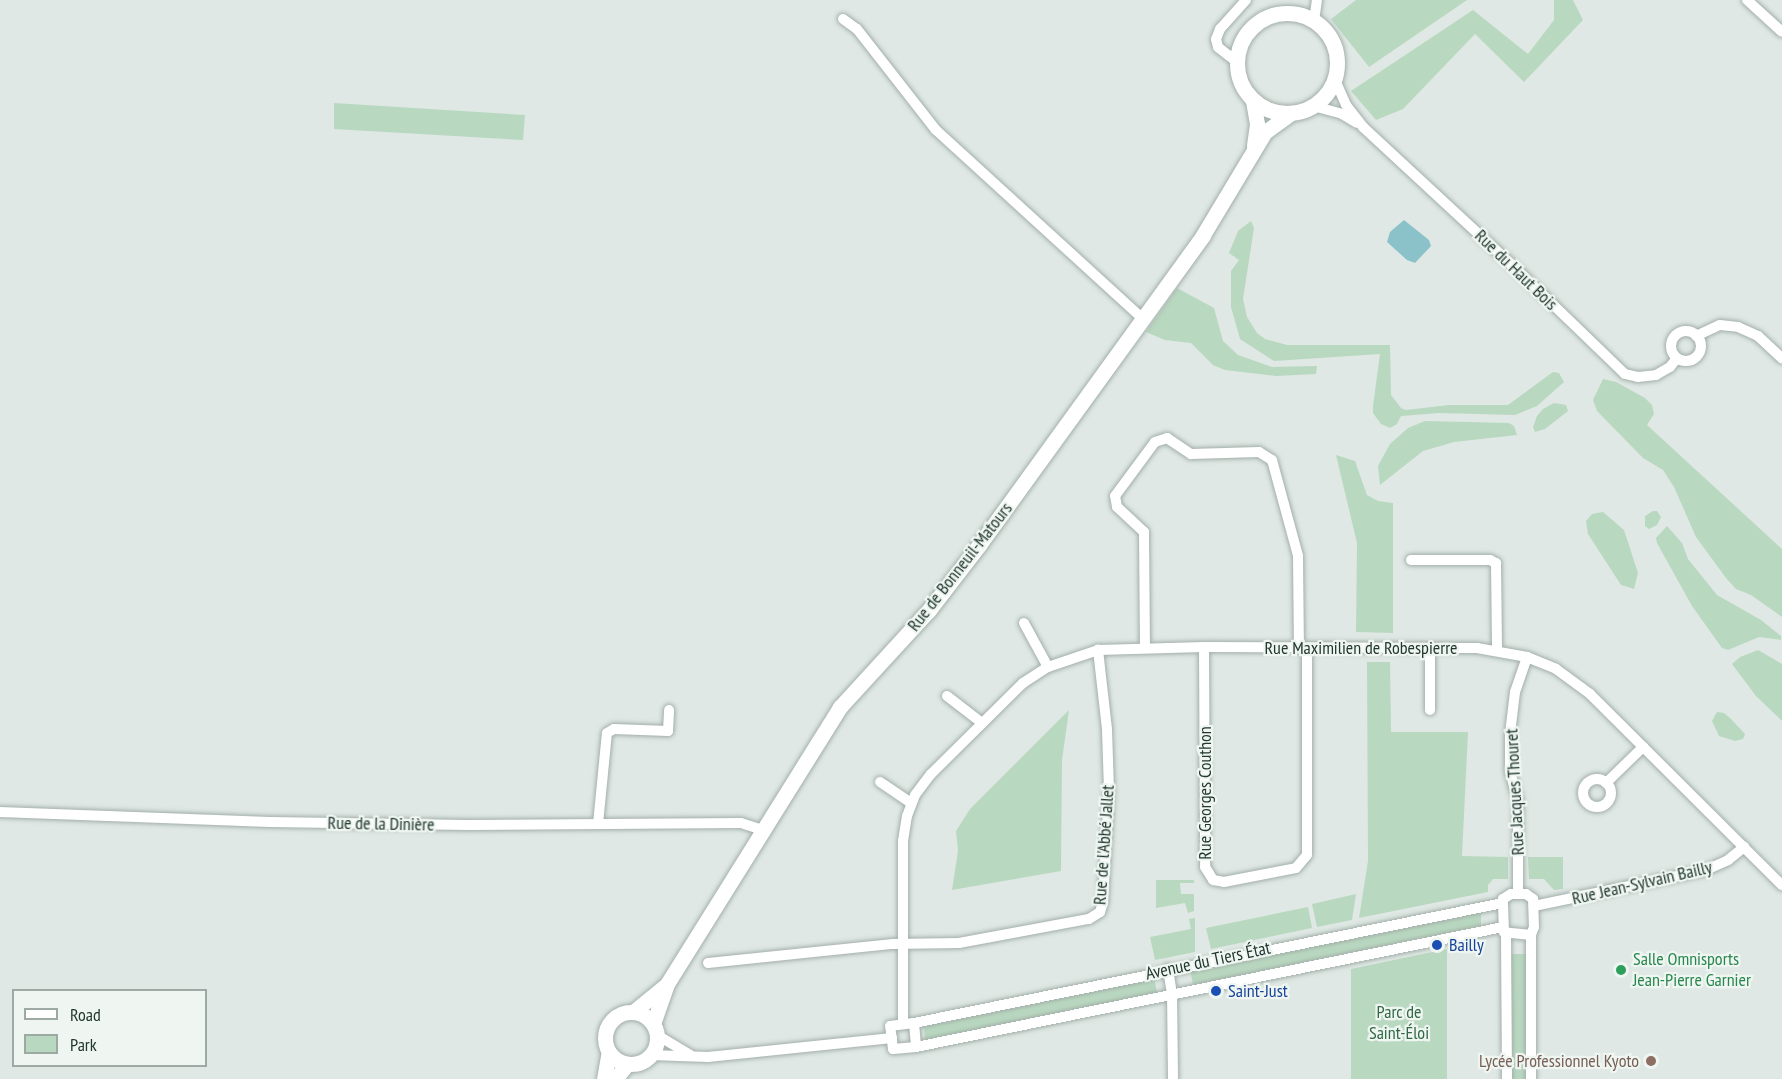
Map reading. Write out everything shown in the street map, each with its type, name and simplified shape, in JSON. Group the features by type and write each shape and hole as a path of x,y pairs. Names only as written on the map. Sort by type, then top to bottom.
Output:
{"main road":[{"path":"1267,17 1274,0"},
{"path":"1290,0 1300,14"},
{"path":"1281,13 1300,14 1314,21 1335,47 1338,64 1335,80 1313,106 1288,114 1263,107 1252,100 1239,76 1237,62 1245,35 1254,24 1267,17 1281,13"},
{"name":"Rue de Bonneuil-Matours","path":"1252,100 1257,124 1254,149"},
{"name":"Rue de Bonneuil-Matours","path":"655,1029 667,984 840,706 943,594 1143,319 1217,213 1265,132 1288,114"},
{"name":"Rue de Bonneuil-Matours","path":"633,1012 667,984"},
{"path":"633,1012 643,1015 655,1029 656,1046 651,1055 639,1063 627,1064 616,1060 609,1052 605,1038 609,1025 621,1014 633,1012"},
{"path":"604,1079 609,1052"},
{"path":"615,1079 627,1064"}],"street":[{"path":"1237,62 1218,47 1216,39 1220,29 1246,0"},
{"path":"1314,21 1317,0"},
{"path":"1747,0 1782,32"},
{"path":"843,19 857,29 936,130 1143,319"},
{"name":"Rue du Haut Bois","path":"1335,80 1346,105 1363,127 1511,264 1625,374 1638,378 1656,375 1670,367 1677,358"},
{"name":"Rue du Haut Bois","path":"1313,106 1342,114 1363,127"},
{"path":"1696,336 1720,325 1738,327 1758,336 1782,358"},
{"path":"1687,331 1696,336 1701,345 1697,356 1690,360 1677,358 1672,344 1677,335 1687,331"},
{"name":"Rue Georges Couthon","path":"1145,648 1144,532 1118,507 1115,496 1155,442 1167,438 1191,454 1259,452 1270,456 1298,556 1303,648 1307,855 1302,864 1296,868 1224,882 1213,880 1205,867 1204,647"},
{"path":"1411,560 1490,560 1496,563 1497,650"},
{"path":"1024,623 1048,667"},
{"name":"Rue Maximilien de Robespierre","path":"916,1047 908,1024 903,944 903,841 911,803 931,774 1023,683 1048,667 1098,650 1204,647 1430,648 1497,650 1527,657 1556,669 1579,684 1782,885"},
{"path":"1430,648 1430,710"},
{"name":"Rue de l'Abbé Jallet","path":"903,944 955,943 994,938 1089,919 1100,912 1103,902 1109,790 1107,729 1098,650"},
{"name":"Rue Jacques Thouret","path":"1518,894 1518,801 1510,772 1510,734 1515,692 1527,657"},
{"path":"947,696 982,723"},
{"path":"598,824 607,733 614,729 668,731 669,710"},
{"path":"1606,783 1643,747"},
{"path":"880,782 911,803"},
{"name":"Rue de la Dinière","path":"0,812 270,822 741,823 762,830"},
{"name":"Rue Jean-Sylvain Bailly","path":"1534,906 1706,870 1728,860 1744,847"},
{"path":"1507,1079 1503,903 1508,894 1531,897 1534,906 1534,927 1531,934 1531,1079"},
{"name":"Avenue du Tiers État","path":"908,1024 1168,969 1503,903"},
{"path":"1504,931 1531,934"},
{"name":"Avenue du Tiers État","path":"916,1047 1172,993 1504,931"},
{"path":"708,963 903,944"},
{"path":"1168,969 1172,993 1173,1079"},
{"path":"908,1024 890,1026 893,1049 916,1047"},
{"path":"655,1029 693,1057"},
{"path":"651,1055 693,1057 892,1038"}],"green space":[{"path":"1356,0 1467,0 1369,67 1331,19"},
{"path":"1554,0 1573,0 1583,20 1524,82 1475,34 1403,109 1376,120 1351,91 1473,10 1528,54 1554,20"},
{"path":"334,103 525,115 523,140 334,129"},
{"path":"1251,221 1254,228 1243,299 1247,317 1257,333 1265,339 1287,345 1390,345 1391,395 1401,408 1406,410 1449,405 1508,405 1553,372 1559,373 1564,382 1537,406 1515,415 1439,413 1401,416 1397,424 1390,428 1381,424 1373,413 1380,354 1274,361 1240,339 1231,307 1231,271 1239,260 1229,253 1238,231"},
{"path":"1177,288 1214,308 1223,341 1238,355 1272,367 1317,366 1316,374 1276,376 1225,370 1213,365 1191,343 1165,340 1146,332"},
{"path":"1603,379 1616,382 1645,398 1652,405 1654,414 1647,425 1782,549 1782,617 1751,595 1736,589 1726,578 1696,537 1674,487 1663,470 1643,458 1597,411 1593,400"},
{"path":"1554,403 1566,405 1568,411 1545,429 1535,432 1533,427 1537,416 1543,409"},
{"path":"1425,421 1509,423 1514,426 1517,435 1454,442 1423,451 1380,485 1378,466 1390,444 1408,428"},
{"path":"1336,455 1355,461 1367,495 1378,501 1393,503 1393,633 1356,632 1357,543"},
{"path":"1657,511 1661,517 1657,525 1649,529 1645,526 1645,516"},
{"path":"1603,512 1624,530 1638,573 1634,589 1621,585 1588,534 1586,521 1592,514"},
{"path":"1667,526 1682,543 1688,559 1717,595 1761,620 1781,636 1781,640 1759,637 1728,650 1722,648 1692,606 1657,543 1656,538"},
{"path":"1758,650 1782,664 1782,721 1756,696 1732,664 1740,657"},
{"path":"1367,662 1390,662 1391,732 1468,732 1462,856 1508,857 1508,879 1493,879 1488,885 1488,892 1359,918 1368,861"},
{"path":"1069,710 1062,760 1061,871 952,890 958,851 956,831 970,809"},
{"path":"1717,712 1724,713 1730,718 1745,734 1743,739 1735,741 1719,736 1712,721"},
{"path":"1528,857 1563,857 1563,889 1554,890 1544,879 1529,879"},
{"path":"1156,880 1194,880 1194,883 1180,883 1181,894 1194,894 1194,911 1188,913 1185,903 1156,908"},
{"path":"1356,894 1352,920 1317,927 1312,904"},
{"path":"1308,907 1312,928 1211,949 1206,928"},
{"path":"1481,909 1481,926 1193,985 1190,969"},
{"path":"1195,918 1195,952 1155,960 1150,937 1191,929 1189,919"},
{"name":"Parc de Saint-Éloi","path":"1447,949 1447,1079 1351,1079 1351,969"},
{"path":"1510,954 1526,954 1527,1079 1511,1079"},
{"path":"1154,976 1157,993 925,1039 924,1026"}],"water":[{"path":"1404,220 1429,240 1431,246 1415,263 1407,260 1387,242 1390,232"}],"place":[{"name":"Bailly","path":"1437,945"},
{"name":"Salle Omnisports Jean-Pierre Garnier","path":"1621,970"},
{"name":"Saint-Just","path":"1216,991"},
{"name":"Lycée Professionnel Kyoto","path":"1651,1061"}]}
